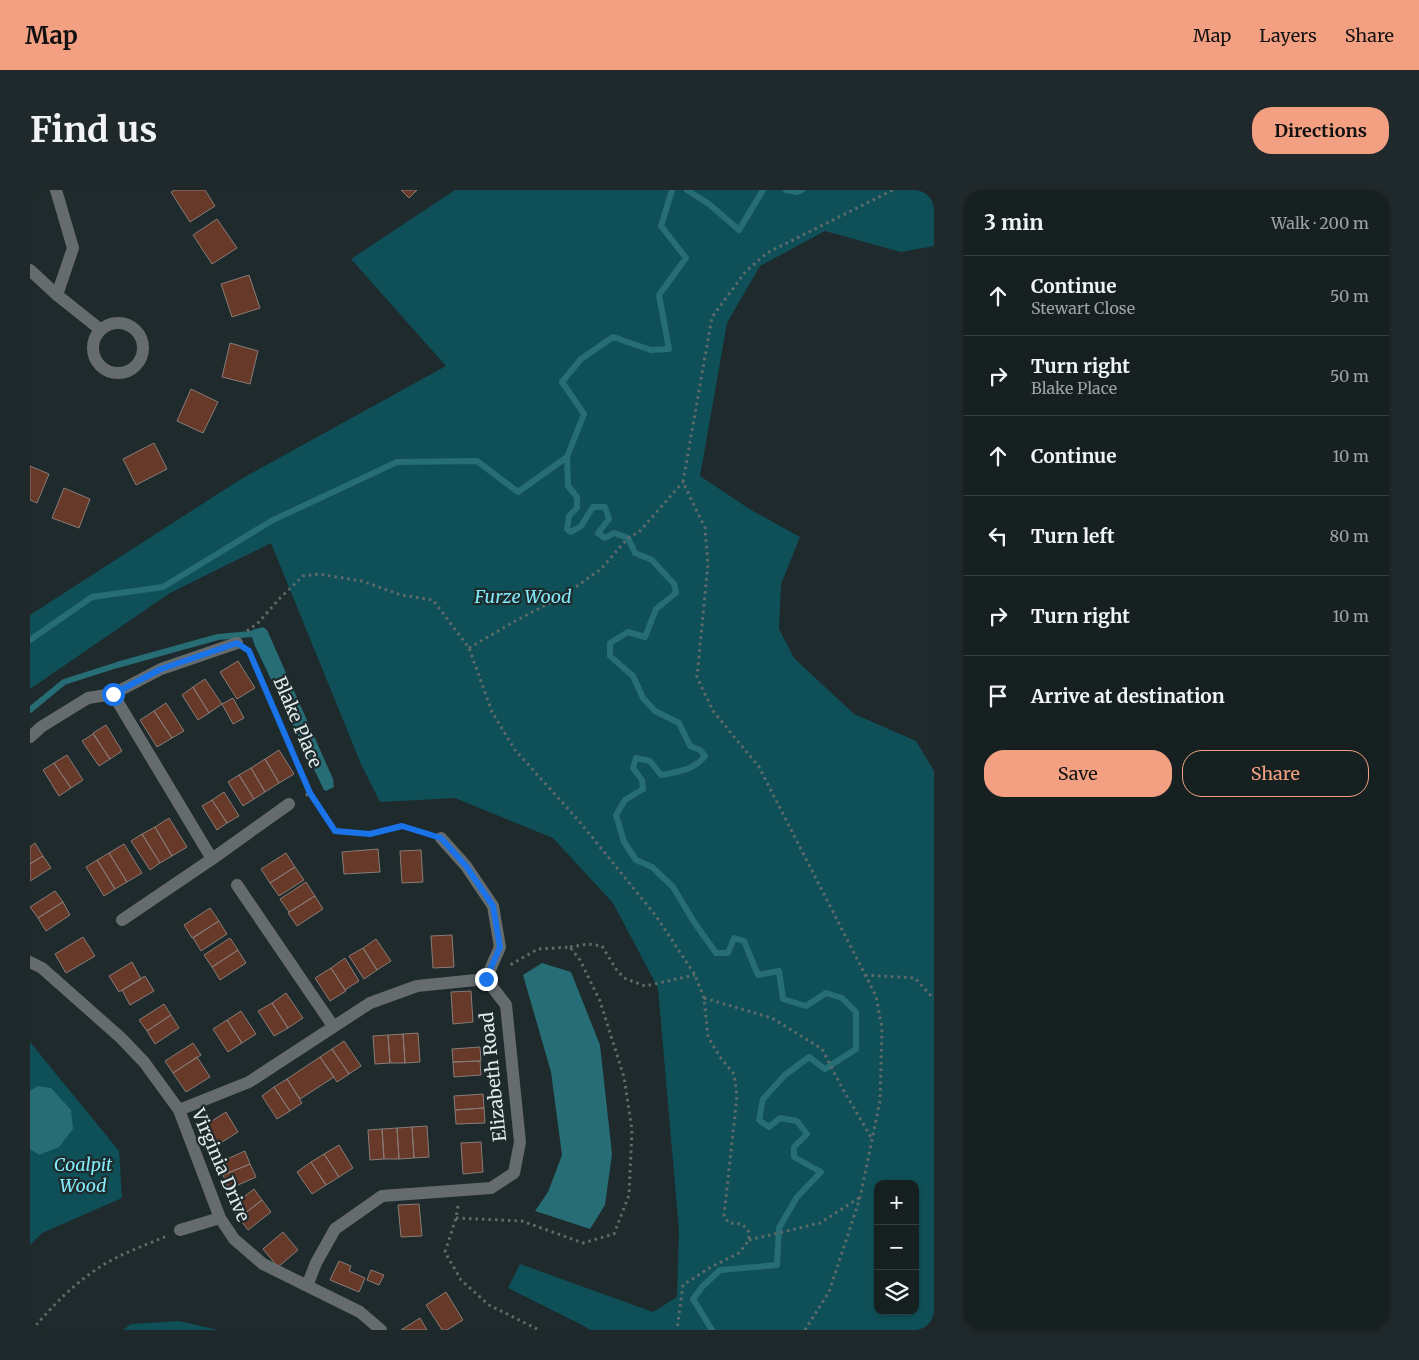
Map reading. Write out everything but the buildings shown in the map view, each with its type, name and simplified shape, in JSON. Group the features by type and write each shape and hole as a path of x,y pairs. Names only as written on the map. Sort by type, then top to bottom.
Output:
{"street":[{"path":"56,190 73,248 57,295"},
{"path":"30,270 57,295 101,330"},
{"path":"30,737 41,727 88,698 113,694 161,669 237,643"},
{"path":"113,694 212,859"},
{"path":"122,920 289,804"},
{"path":"180,1110 249,1082 370,1003 417,986 486,979 500,947 493,906 466,866 441,838"},
{"path":"237,885 333,1026"},
{"name":"Virginia Drive","path":"30,962 42,968 121,1038 144,1062 180,1110 220,1218 234,1239 263,1264 360,1312 381,1330"},
{"name":"Elizabeth Road","path":"307,1286 316,1264 335,1229 382,1196 491,1188 514,1173 520,1142 506,1005 486,979"},
{"path":"180,1230 220,1218"}],"path":[{"path":"469,648 563,596 601,568 628,538 639,532 683,482 712,318 746,271 767,253 893,190"},
{"path":"683,482 705,528 708,564 697,677 714,711 759,767 876,996 882,1028 880,1101 860,1198 829,1292 805,1330"},
{"path":"237,643 242,635 259,622 278,599 303,576 319,574 362,581 401,595 433,600 469,648 492,712 515,750 579,821 656,916 695,975 704,998 708,1037 720,1057 734,1074 737,1096 724,1216 728,1223 742,1224 749,1232 749,1240 739,1253 710,1267 683,1285 677,1330"},
{"name":"Blake Place","path":"237,643 249,651 310,793 289,804"},
{"path":"310,793 335,831 370,834 402,826 441,838"},
{"path":"486,979 538,949 588,944 602,946 624,978 644,986 695,975"},
{"path":"456,1218 522,1221 583,1243 614,1234 629,1195 632,1130 624,1077 600,1001 580,960 570,947"},
{"path":"865,975 915,978 934,998"},
{"path":"704,998 772,1018 822,1049 872,1139"},
{"path":"461,1191 456,1218 445,1252 461,1280 489,1304 539,1330"},
{"path":"749,1240 820,1223 860,1198"},
{"path":"32,1330 56,1302 110,1261 180,1230"}],"green space":[{"name":"Furze Wood","path":"455,190 934,190 934,246 901,252 825,231 760,266 727,323 700,476 751,510 800,537 781,584 779,629 794,658 854,714 916,741 934,771 934,1330 590,1330 508,1288 520,1264 653,1312 677,1297 679,1231 658,988 613,903 553,838 455,798 380,802 361,764 271,543 170,593 30,689 30,615 241,479 446,366 351,259"},
{"name":"Coalpit Wood","path":"30,1042 119,1151 122,1198 42,1233 30,1245 30,1149 39,1155 37,1086 30,1091"},
{"path":"179,1321 218,1330 123,1330 131,1324"}],"shaded area":[{"path":"263,627 267,630 333,779 334,787 326,791 255,646 251,634 252,630"},
{"path":"542,963 571,972 600,1045 612,1154 605,1205 590,1229 535,1211 548,1192 562,1155 551,1072 523,975"},
{"path":"37,1086 51,1088 71,1110 73,1129 59,1147 39,1155 30,1149 30,1091"}],"waterway":[{"path":"672,190 661,226 686,258 659,295 669,349 651,350 613,337 581,359 562,382 584,414 567,457 568,486 577,497 577,508 569,516 567,529 571,532 581,526 593,507 605,507 609,519 598,533 605,538 614,533 628,538 635,553 652,560 674,584 676,593 656,609 645,637 628,632 610,643 610,656 633,676 643,698 655,711 679,723 690,746 700,750 705,756 691,767 661,775 650,761 636,758 633,768 642,780 643,789 625,800 616,815 624,842 636,860 652,867 673,887 694,922 716,953 728,953 734,938 744,941 758,975 779,971 783,999 806,1006 826,993 842,998 856,1012 856,1049 825,1069 809,1057 785,1075 763,1099 759,1120 769,1127 780,1118 797,1121 807,1134 794,1147 794,1157 821,1172 797,1197 779,1228 777,1265 720,1270 702,1287 693,1299 712,1330"},
{"path":"687,190 709,204 739,230 763,190"},
{"path":"786,190 797,192 802,190"},
{"path":"30,640 92,597 163,587 273,520 397,462 477,461 518,492 567,457"},
{"path":"30,710 64,682 218,637 251,634"}],"route":[{"path":"113,694 161,669 237,643 249,651 310,793 335,831 370,834 402,826 441,838 466,866 493,906 500,947 486,979"}]}
